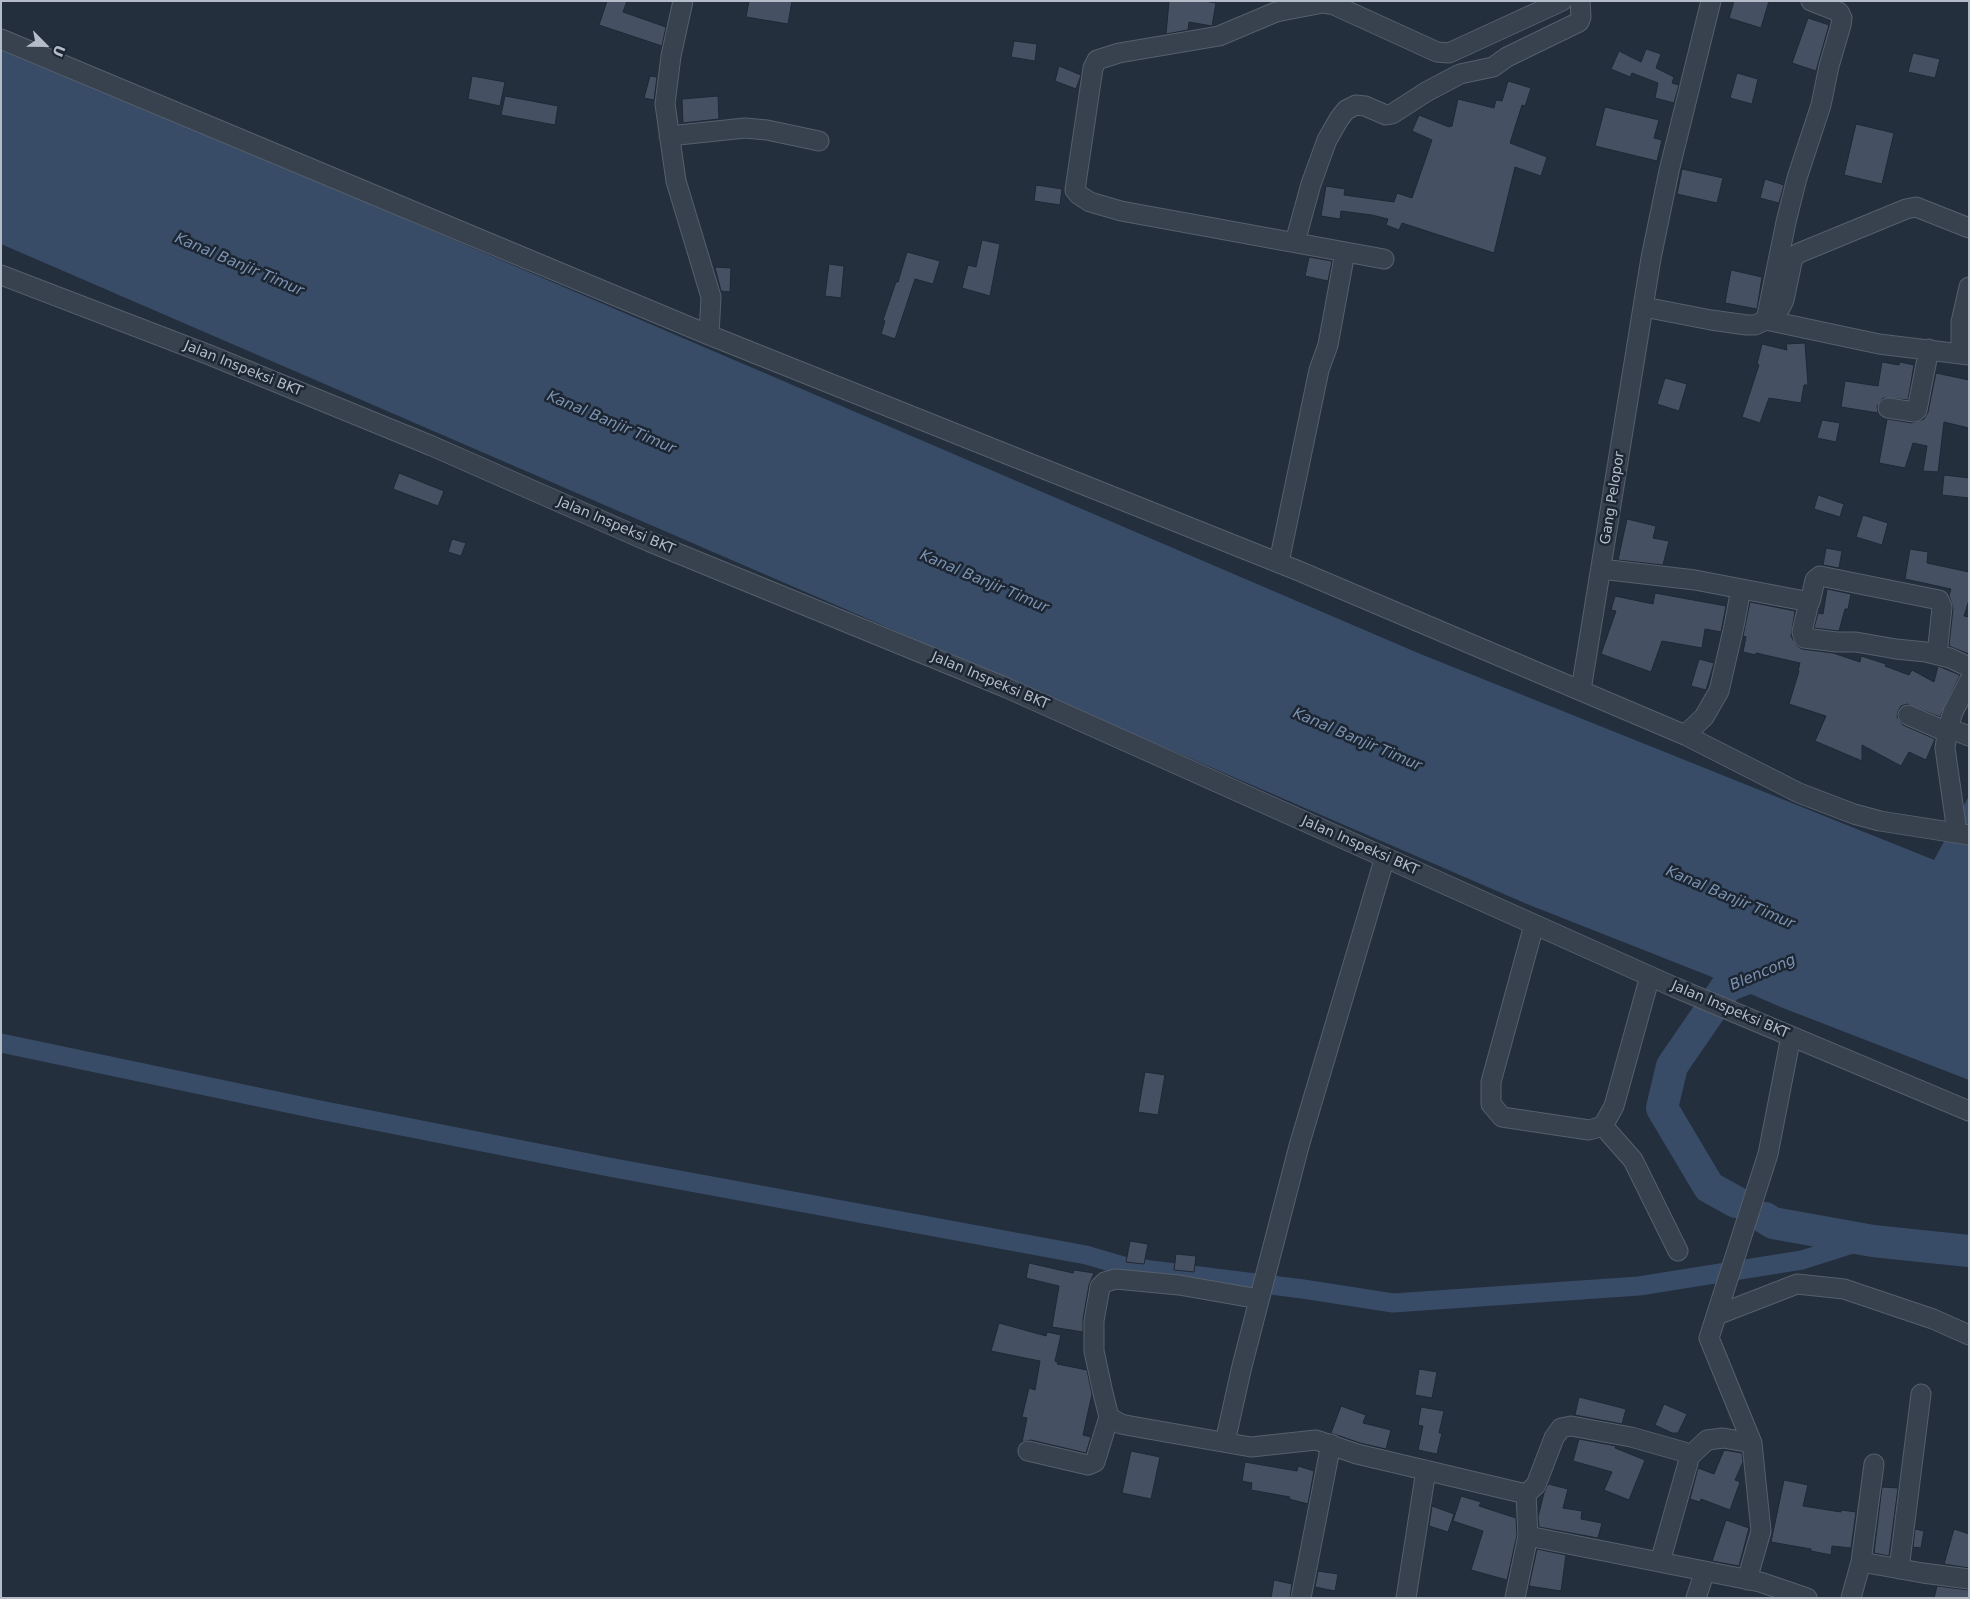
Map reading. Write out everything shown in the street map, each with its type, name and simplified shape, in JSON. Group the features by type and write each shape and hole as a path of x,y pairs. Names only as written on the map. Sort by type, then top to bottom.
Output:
{"street":[{"path":"683,1 671,56 665,104 676,181 711,297 709,335"},
{"path":"1384,259 1121,211 1090,202 1074,190 1093,68 1097,60 1119,53 1220,36 1276,12 1323,2 1334,5 1437,52 1450,53 1562,1"},
{"path":"1296,242 1311,184 1327,140 1346,110 1356,105 1365,106 1386,115 1392,114 1460,74 1493,67 1508,56 1579,22 1581,17 1580,1"},
{"name":"Gang Pelopor","path":"1581,690 1660,213 1711,1"},
{"path":"1767,316 1788,213 1797,178 1821,105 1842,18 1839,12 1811,1"},
{"path":"1,39 709,335 1279,562 1685,735 1799,793 1854,814 1963,833 1945,748 1953,712 1969,681"},
{"path":"669,136 745,128 767,130 819,141"},
{"path":"1644,307 1711,320 1755,325 1780,308 1784,300 1792,262 1799,253 1906,209 1916,207 1969,228"},
{"path":"1279,562 1319,370 1328,345 1345,252"},
{"name":"Jalan Inspeksi BKT","path":"1,275 207,354 414,439 650,542 1007,688 1674,987 1969,1111"},
{"path":"1767,316 1872,342 1929,349 1965,349 1961,322 1969,287"},
{"path":"1888,408 1914,412 1917,410 1929,349"},
{"path":"1601,569 1695,580 1808,602"},
{"path":"1937,655 1942,607 1939,600 1820,576 1815,580 1802,632 1804,638 1856,642 1937,655 1969,667"},
{"path":"1685,735 1704,717 1719,691 1741,589"},
{"path":"1908,716 1969,736"},
{"path":"1225,1442 1242,1366 1299,1146 1385,857"},
{"path":"1534,925 1491,1082 1490,1104 1502,1117 1589,1130 1603,1126 1614,1106 1650,976"},
{"path":"1747,1580 1761,1531 1752,1443 1709,1338 1768,1154 1791,1036"},
{"path":"1603,1126 1633,1160 1678,1251"},
{"path":"1028,1451 1088,1465 1095,1462 1109,1417 1102,1393 1094,1351 1094,1322 1100,1287 1105,1282 1116,1280 1179,1285 1260,1295"},
{"path":"1717,1315 1797,1284 1844,1289 1932,1319 1969,1336"},
{"path":"1899,1569 1922,1394"},
{"path":"1109,1417 1121,1424 1130,1426 1251,1447 1316,1440 1357,1454 1526,1494"},
{"path":"1526,1494 1536,1485 1554,1438 1561,1428 1571,1426 1632,1437 1684,1452 1688,1458"},
{"path":"1660,1562 1688,1458 1707,1440 1723,1438 1752,1443"},
{"path":"1302,1598 1331,1444"},
{"path":"1851,1598 1861,1562 1874,1464"},
{"path":"1406,1598 1426,1470"},
{"path":"1515,1598 1528,1536 1526,1494"},
{"path":"1528,1536 1747,1580 1807,1598"},
{"path":"1861,1562 1969,1579"},
{"path":"1696,1598 1705,1571"}],"water":[{"name":"Kanal Banjir Timur","path":"1,49 237,147 1418,653 1934,860 1969,796 1969,1080 1783,1008 1707,975 1527,904 1,244"}],"building":[{"path":"607,1 627,1 623,12 666,27 662,46 599,25"},
{"path":"749,1 792,1 788,24 746,17"},
{"path":"1169,1 1216,3 1212,26 1189,22 1188,30 1166,34"},
{"path":"1734,1 1769,1 1761,28 1729,18"},
{"path":"1808,18 1829,25 1816,71 1792,63"},
{"path":"1014,41 1037,44 1035,61 1011,57"},
{"path":"1646,49 1661,54 1656,68 1674,77 1672,83 1679,85 1674,103 1655,98 1658,83 1632,73 1630,77 1611,69 1619,51 1641,62"},
{"path":"1913,53 1940,59 1935,78 1908,72"},
{"path":"1059,66 1081,75 1076,89 1055,81"},
{"path":"1737,73 1758,79 1752,104 1730,98"},
{"path":"472,76 505,82 500,106 468,99"},
{"path":"650,76 657,77 654,100 644,98"},
{"path":"1508,81 1531,88 1525,106 1522,105 1510,143 1547,157 1541,176 1515,167 1494,253 1402,223 1399,230 1386,225 1388,219 1372,215 1341,211 1340,219 1321,216 1326,186 1345,189 1344,195 1394,202 1397,193 1412,198 1432,140 1412,131 1419,115 1449,127 1452,126 1458,99 1494,108 1496,100 1502,101"},
{"path":"505,96 558,106 555,125 501,115"},
{"path":"718,96 719,119 683,123 682,99"},
{"path":"1605,107 1659,120 1654,138 1662,140 1657,161 1595,146"},
{"path":"1856,124 1894,133 1882,184 1844,175"},
{"path":"1682,169 1723,178 1717,203 1677,194"},
{"path":"1765,179 1784,185 1779,203 1760,198"},
{"path":"1036,185 1062,189 1060,205 1034,201"},
{"path":"982,240 1000,244 990,296 962,288 968,265 976,267"},
{"path":"907,252 940,261 933,284 915,279 895,339 881,334 885,321 883,320"},
{"path":"1309,257 1332,261 1328,281 1305,276"},
{"path":"829,264 844,266 841,298 825,296"},
{"path":"715,267 731,268 730,292 721,291"},
{"path":"1731,270 1762,277 1757,309 1725,303"},
{"path":"1805,343 1808,385 1804,385 1801,403 1769,398 1760,423 1742,417 1759,365 1757,364 1762,344 1787,350 1786,344"},
{"path":"1882,362 1899,365 1900,362 1914,365 1908,400 1883,398 1877,406 1878,413 1841,407 1845,381 1878,386"},
{"path":"1936,373 1969,380 1969,428 1944,422 1938,472 1923,471 1927,446 1913,443 1905,468 1879,463 1887,419 1912,423 1924,419 1928,412"},
{"path":"1665,378 1687,384 1679,411 1657,404"},
{"path":"1822,420 1840,423 1836,442 1817,438"},
{"path":"399,473 444,491 438,506 393,489"},
{"path":"1944,475 1969,478 1969,498 1942,495"},
{"path":"1818,495 1844,504 1840,517 1814,509"},
{"path":"1863,515 1888,523 1882,545 1856,537"},
{"path":"1627,519 1656,526 1653,538 1669,541 1663,565 1618,560"},
{"path":"452,539 466,543 461,556 448,552"},
{"path":"1826,548 1842,551 1839,568 1823,565"},
{"path":"1910,549 1928,552 1927,563 1969,572 1969,600 1964,616 1969,617 1969,654 1949,646 1953,608 1949,595 1951,589 1905,579"},
{"path":"1827,589 1851,594 1848,609 1845,609 1839,631 1814,628 1818,613 1823,614"},
{"path":"1655,593 1726,606 1721,632 1705,629 1702,648 1662,641 1651,672 1601,654 1616,611 1611,610 1615,596 1653,604"},
{"path":"1750,602 1795,611 1791,636 1797,646 1802,649 1833,653 1860,662 1861,656 1886,664 1885,666 1909,675 1912,670 1934,682 1938,666 1960,675 1940,717 1907,704 1901,706 1898,711 1897,717 1903,725 1935,739 1926,760 1909,752 1901,766 1862,745 1862,761 1815,741 1826,716 1789,704 1800,663 1743,652 1746,637 1743,636"},
{"path":"1699,659 1714,663 1706,690 1691,686"},
{"path":"1145,1072 1165,1075 1158,1115 1138,1112"},
{"path":"1130,1241 1148,1244 1144,1264 1126,1262"},
{"path":"1176,1254 1196,1256 1194,1272 1174,1270"},
{"path":"1029,1263 1073,1273 1074,1270 1094,1273 1089,1285 1083,1319 1083,1332 1052,1327 1059,1286 1026,1278"},
{"path":"999,1323 1046,1336 1047,1332 1061,1335 1055,1361 1058,1362 1057,1364 1087,1370 1092,1394 1083,1435 1091,1437 1086,1453 1031,1440 1022,1442 1027,1418 1022,1417 1029,1388 1035,1390 1040,1361 991,1351"},
{"path":"1419,1369 1437,1372 1432,1398 1415,1395"},
{"path":"1579,1397 1626,1409 1622,1424 1575,1415"},
{"path":"1664,1404 1687,1414 1678,1433 1672,1433 1655,1425"},
{"path":"1341,1406 1366,1415 1363,1423 1391,1430 1386,1449 1360,1443 1331,1433"},
{"path":"1421,1407 1444,1411 1439,1433 1442,1433 1437,1454 1418,1450 1423,1426 1418,1425"},
{"path":"1579,1439 1616,1446 1615,1448 1645,1460 1629,1500 1604,1490 1612,1472 1573,1461"},
{"path":"1724,1450 1742,1453 1743,1462 1735,1480 1740,1482 1730,1510 1701,1499 1700,1502 1690,1499 1698,1468 1714,1474"},
{"path":"1131,1451 1160,1457 1151,1499 1122,1493"},
{"path":"1245,1462 1297,1471 1298,1466 1314,1471 1308,1504 1289,1499 1290,1497 1251,1490 1252,1483 1242,1481"},
{"path":"1784,1480 1808,1485 1803,1506 1841,1512 1841,1510 1856,1512 1851,1548 1832,1546 1831,1555 1811,1551 1811,1549 1771,1542"},
{"path":"1548,1484 1568,1489 1563,1508 1582,1511 1581,1519 1602,1523 1598,1538 1539,1527 1538,1517"},
{"path":"1882,1487 1898,1488 1889,1556 1874,1553"},
{"path":"1461,1496 1481,1502 1479,1506 1516,1518 1517,1535 1507,1580 1471,1570 1483,1531 1453,1521"},
{"path":"1432,1506 1454,1514 1448,1532 1429,1526"},
{"path":"1726,1520 1749,1528 1739,1566 1712,1561"},
{"path":"1915,1529 1924,1531 1921,1548 1913,1547"},
{"path":"1954,1529 1969,1534 1969,1568 1944,1564"},
{"path":"1537,1549 1566,1555 1561,1591 1529,1586"},
{"path":"1318,1571 1338,1574 1335,1591 1315,1587"},
{"path":"1274,1580 1292,1584 1290,1598 1271,1598"},
{"path":"1937,1586 1969,1590 1969,1598 1934,1598"}],"waterway":[{"name":"Blencong","path":"1736,1202 1709,1187 1662,1108 1672,1066 1727,986 1771,969"},
{"path":"1,1043 315,1109 609,1167 1086,1255 1127,1267 1303,1289 1393,1303 1639,1286 1802,1260 1865,1240"},
{"name":"Blencong","path":"1765,1218 1773,1223 1873,1241 1969,1251"}]}
